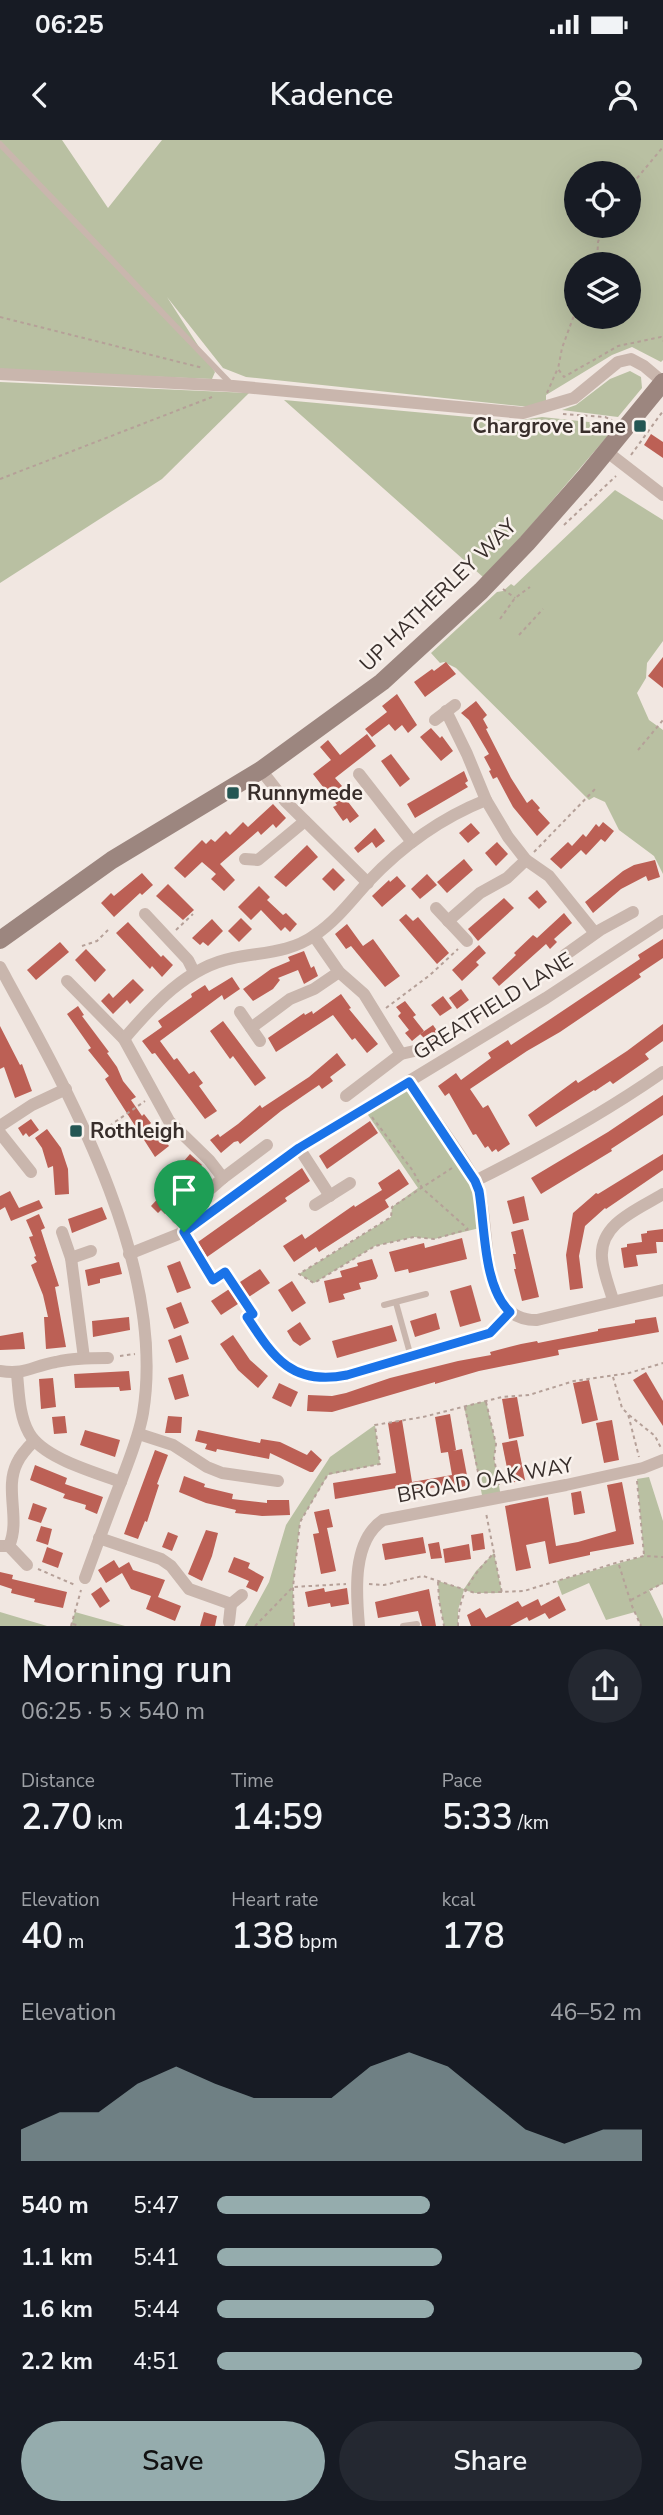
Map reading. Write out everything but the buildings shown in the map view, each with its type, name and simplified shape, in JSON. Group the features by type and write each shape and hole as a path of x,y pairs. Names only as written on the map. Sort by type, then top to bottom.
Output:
{"street":[{"path":"0,374 233,386 523,413 551,411 575,398 618,362 631,359 663,382"},
{"name":"UP HATHERLEY WAY","path":"0,940 112,860 261,770 382,682 437,633 527,543 663,382"},
{"path":"606,451 663,495"},
{"path":"435,720 450,708 486,800 508,837 526,860 549,876 595,933"},
{"path":"261,770 286,802 368,883"},
{"path":"359,774 412,842"},
{"path":"124,1039 155,1005 194,972 232,958 282,950 314,936 346,909 368,883 412,842 448,818 486,800"},
{"path":"256,862 305,821"},
{"path":"448,921 480,894 507,878 526,860"},
{"path":"436,908 467,942"},
{"path":"565,955 595,933 633,912"},
{"path":"145,914 188,960 194,972"},
{"name":"GREATFIELD LANE","path":"129,1255 184,1232 299,1148 546,998 663,921"},
{"path":"314,936 339,972 363,994 401,1054"},
{"path":"0,967 66,1089 88,1140 129,1255 143,1313 147,1353 139,1434 83,1583"},
{"path":"251,1028 290,999 314,989 339,972"},
{"path":"70,988 124,1039 169,1121 209,1160 223,1178"},
{"path":"240,1012 260,1041"},
{"path":"346,1096 401,1054 423,1049"},
{"path":"475,1181 567,1134 663,1072"},
{"path":"409,1082 475,1181 479,1191 492,1275 501,1303 510,1312 523,1319 537,1320 663,1290"},
{"path":"0,1126 32,1105 66,1089"},
{"path":"0,1133 31,1172"},
{"path":"177,1218 267,1145"},
{"path":"299,1148 330,1196"},
{"path":"316,1205 351,1183"},
{"path":"613,1300 602,1261 604,1239 618,1222 663,1194"},
{"path":"62,1232 71,1258 84,1358"},
{"path":"71,1258 92,1251"},
{"path":"253,1314 247,1317 273,1356 306,1374 336,1377 490,1333 510,1312"},
{"path":"0,1371 17,1374 55,1362 108,1358"},
{"path":"17,1374 20,1403 34,1441 48,1451 121,1482"},
{"path":"139,1434 173,1445 207,1467 249,1484 278,1481"},
{"path":"27,1565 5,1546 15,1530 13,1471 22,1454 34,1441"},
{"name":"BROAD OAK WAY","path":"359,1626 359,1583 364,1542 372,1529 383,1520 639,1469 663,1460"},
{"path":"99,1538 161,1559 171,1566 189,1588 236,1600 229,1622"}],"lane":[{"path":"0,144 233,386"},
{"path":"384,1305 426,1294"},
{"path":"396,1303 411,1357"},
{"path":"403,1626 417,1624"}],"path":[{"path":"641,173 663,147"},
{"path":"0,317 206,369 216,368"},
{"path":"569,329 558,369 547,391 551,411 605,417 626,426"},
{"path":"555,376 559,380 618,346 660,337 663,333"},
{"path":"660,337 663,341"},
{"path":"558,369 564,377"},
{"path":"0,479 216,396 217,385"},
{"path":"499,586 515,598"},
{"path":"500,619 515,598 530,587"},
{"path":"519,635 543,608"},
{"path":"638,750 663,720"},
{"path":"526,860 597,787"},
{"path":"167,938 193,914"},
{"path":"82,946 97,941 108,930"},
{"path":"377,1014 430,975 467,942"},
{"path":"88,1140 155,1094"},
{"path":"365,1108 413,1171 422,1188 469,1229"},
{"path":"462,1161 392,1207 391,1217 299,1274 314,1283 375,1246 414,1237 434,1238 484,1227"},
{"path":"184,1232 213,1280 225,1272 253,1314"},
{"path":"108,1358 147,1353"},
{"path":"294,1626 293,1587 300,1522 328,1474 380,1464 375,1425 423,1417 486,1401 529,1395 574,1381 613,1376 663,1363"},
{"path":"613,1376 622,1408 655,1436 663,1452"},
{"path":"486,1401 496,1444 494,1458 501,1497"},
{"path":"464,1406 502,1593"},
{"path":"628,1414 639,1469 644,1556"},
{"path":"458,1626 458,1610 464,1589 494,1553"},
{"path":"255,1626 293,1587 359,1583 384,1585 423,1576 475,1593 502,1593 524,1591 644,1556 663,1558"},
{"path":"619,1562 641,1626"},
{"path":"27,1565 83,1583 71,1625 80,1626"},
{"path":"438,1581 444,1626"},
{"path":"630,1600 663,1583"}],"green space":[{"path":"0,140 62,140 108,208 162,140 663,140 661,362 632,347 612,355 546,395 546,401 530,407 246,377 223,368 167,297 215,372 212,379 0,370"},
{"path":"630,371 641,377 642,388 618,417 562,410 576,405 610,379"},
{"path":"0,382 249,393 162,479 0,583"},
{"path":"284,400 514,421 542,417 617,425 483,577"},
{"path":"615,490 663,520 663,641 647,663 646,678 637,693 649,720 663,730 663,874 654,856 619,830 605,802 594,797 589,800 456,668 444,662 440,663 431,653 497,592 503,591 511,584 514,586"},
{"path":"409,1082 462,1161 484,1227 434,1239 414,1237 375,1246 314,1283 299,1274 391,1217 392,1207 418,1188 364,1109"},
{"path":"486,1401 496,1444 494,1458 501,1497 483,1500 464,1406"},
{"path":"375,1425 380,1464 328,1475 300,1522 293,1587 294,1626 245,1626 269,1582 286,1525 330,1457"},
{"path":"649,1477 663,1521 663,1584 649,1590 663,1619 663,1626 641,1626 635,1612 606,1620 589,1583 562,1595 557,1581 644,1556 637,1479"},
{"path":"494,1553 502,1593 475,1593 464,1590 458,1610 458,1626 444,1626 438,1581 464,1589 476,1571"},
{"path":"0,1612 47,1626 0,1626"},
{"path":"75,1612 125,1626 71,1626"}],"place":[{"name":"Chargrove Lane","path":"640,426"},
{"name":"Runnymede","path":"233,793"},
{"name":"Rothleigh","path":"76,1131"}],"route":[{"path":"409,1082 475,1181 479,1191 492,1275 501,1303 510,1312 490,1333 476,1338 347,1375 326,1377 306,1374 296,1371 273,1356 247,1317 253,1314 225,1272 213,1280 184,1232 299,1148 409,1082"}]}
